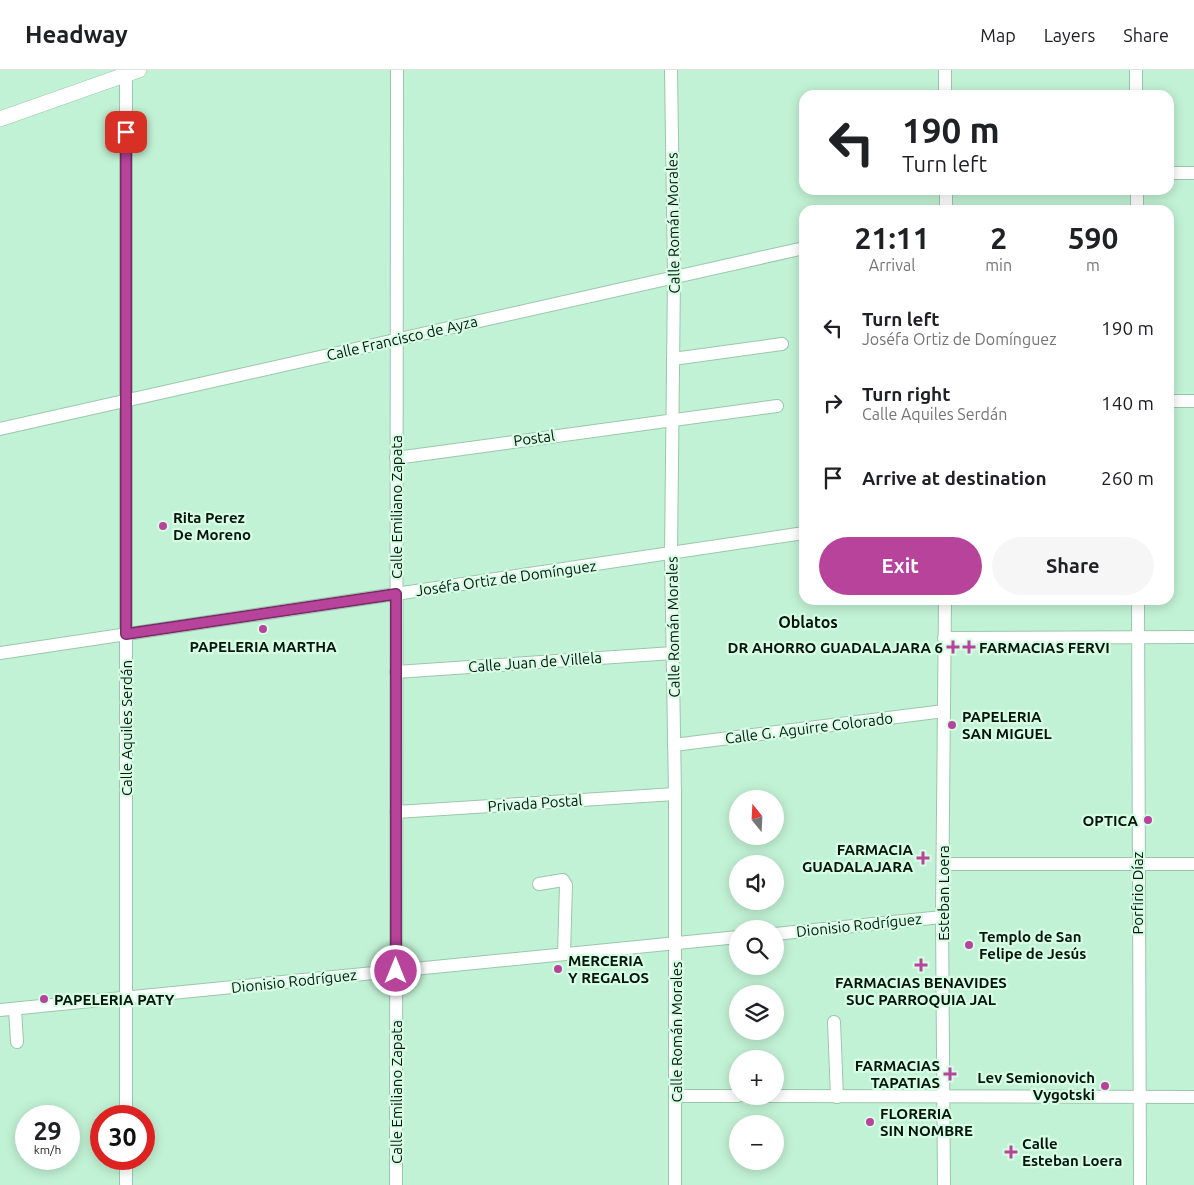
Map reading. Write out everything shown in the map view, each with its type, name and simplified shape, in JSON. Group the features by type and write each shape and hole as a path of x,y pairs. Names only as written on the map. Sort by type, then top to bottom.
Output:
{"street":[{"name":"Calle Emiliano Zapata","path":"396,1185 397,70"},
{"name":"Calle Román Morales","path":"671,70 674,277 671,554 676,943 675,1185"},
{"path":"944,70 945,90"},
{"path":"1136,70 1136,90"},
{"path":"0,119 130,71"},
{"name":"Calle Aquiles Serdán","path":"126,1105 125,400 130,71"},
{"path":"1174,173 1194,173"},
{"name":"Calle Francisco de Ayza","path":"0,429 799,249"},
{"path":"673,359 782,344"},
{"path":"1174,401 1194,401"},
{"name":"Postal","path":"396,458 778,406"},
{"name":"Joséfa Ortiz de Domínguez","path":"0,653 799,534"},
{"name":"Esteban Loera","path":"944,1185 945,1098 942,917 945,605"},
{"name":"Porfirio Díaz","path":"1138,605 1137,864 1140,1185"},
{"path":"944,638 1194,637"},
{"name":"Calle Juan de Villela","path":"396,672 673,653"},
{"name":"Calle G. Aguirre Colorado","path":"674,744 944,711"},
{"name":"Privada Postal","path":"396,812 675,794"},
{"path":"943,864 1194,864"},
{"path":"540,884 559,879 563,880 566,885 564,954"},
{"name":"Dionisio Rodríguez","path":"784,933 942,917"},
{"name":"Dionisio Rodríguez","path":"0,1010 729,938"},
{"path":"15,1009 18,1042"},
{"path":"834,1022 837,1097"},
{"path":"676,1096 729,1096"},
{"path":"784,1096 1194,1097"},
{"path":"126,1170 126,1185"}],"place":[{"name":"Rita Perez De Moreno","path":"163,526"},
{"name":"PAPELERIA MARTHA","path":"263,629"},
{"name":"DR AHORRO GUADALAJARA 6","path":"953,647"},
{"name":"FARMACIAS FERVI","path":"969,647"},
{"name":"PAPELERIA SAN MIGUEL","path":"952,725"},
{"name":"OPTICA","path":"1148,820"},
{"name":"FARMACIA GUADALAJARA","path":"923,858"},
{"name":"Templo de San Felipe de Jesús","path":"969,945"},
{"name":"FARMACIAS BENAVIDES SUC PARROQUIA JAL","path":"921,965"},
{"name":"MERCERIA Y REGALOS","path":"558,969"},
{"name":"PAPELERIA PATY","path":"44,999"},
{"name":"FARMACIAS TAPATIAS","path":"950,1074"},
{"name":"Lev Semionovich Vygotski","path":"1105,1086"},
{"name":"FLORERIA SIN NOMBRE","path":"870,1122"},
{"name":"Calle Esteban Loera","path":"1011,1152"}],"district":[{"name":"Oblatos","path":"808,622"}],"route":[{"path":"126,132 126,634 396,594 396,971"}]}
